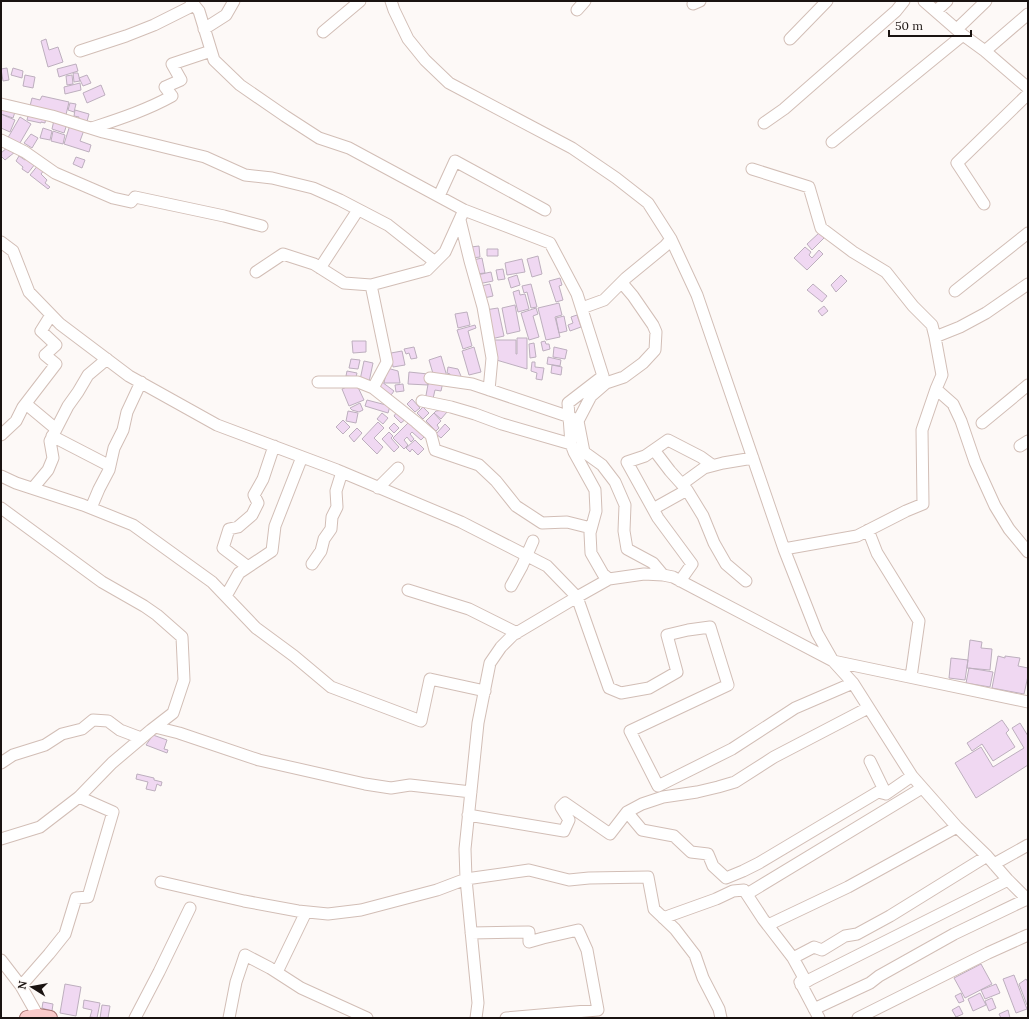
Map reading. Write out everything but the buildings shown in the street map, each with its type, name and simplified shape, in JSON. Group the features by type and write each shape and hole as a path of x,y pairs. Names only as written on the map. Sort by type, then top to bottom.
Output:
{"street":[{"path":"204,29 226,15 234,1"},
{"path":"323,32 360,1"},
{"path":"392,1 394,10 408,39 425,60 449,83 572,148 616,178 648,203 671,239 697,294 784,549 817,633 834,661 853,683 912,776 956,827 991,860 1028,900 954,934 879,976 870,983 817,1014 801,985 800,982 804,978 793,958 744,890 733,892 664,918"},
{"path":"790,40 827,1"},
{"path":"764,123 784,108 896,11 904,1"},
{"path":"924,1 1028,88"},
{"path":"936,11 947,1"},
{"path":"832,142 960,32 986,1"},
{"path":"80,51 147,28 193,3 199,11 214,60 240,85 313,135 349,148 439,196 462,215 550,243 577,294 603,376 568,404 584,452 602,466 615,482 625,505 624,531 627,549 653,563 663,575"},
{"path":"984,51 1028,14"},
{"path":"92,128 122,118 172,96 165,87 181,80 172,64 211,51"},
{"path":"984,204 957,163 1028,94"},
{"path":"1,104 52,116 92,128 205,157 245,175 272,178 313,188 388,225 435,262"},
{"path":"1,140 25,152 55,173 113,198 131,202 135,197 224,216 262,226"},
{"path":"439,196 455,161 545,210"},
{"path":"752,169 809,187 821,228 853,252 886,272 913,306 932,325 942,375 922,430 923,504 856,536 784,549"},
{"path":"320,268 358,210"},
{"path":"256,272 283,254 314,264 344,283 371,285 427,270 445,252 462,215"},
{"path":"462,215 470,261 483,306 492,358 489,390"},
{"path":"955,290 1028,233"},
{"path":"582,308 604,300 671,239"},
{"path":"1,242 13,251 29,292 60,324 129,376 217,425 342,472 461,522 547,566 577,597 609,688 621,694 649,688 677,672 667,635 710,627 728,685 630,731 658,786 732,749 795,708 853,683"},
{"path":"609,580 603,574 591,554 590,533 596,512 595,490 571,444 574,419 591,396 606,383 624,377 643,363 655,350 656,332 633,296 622,282"},
{"path":"935,337 960,327 986,313 1028,284"},
{"path":"371,285 387,362 373,388"},
{"path":"1,435 16,421 23,407 56,364 45,355 56,345 41,331 51,315"},
{"path":"33,488 48,470 53,458 50,441 68,406 88,375 107,359"},
{"path":"430,378 472,384 574,419"},
{"path":"91,508 109,470 114,448 123,430 127,412 141,382"},
{"path":"318,382 358,382 373,388 431,435 435,450 479,465 496,481 516,506 542,523 567,522 591,528"},
{"path":"982,423 1028,385"},
{"path":"936,389 953,404 961,421 975,462 995,506 1009,528 1028,552"},
{"path":"422,401 475,414 502,424 571,444"},
{"path":"26,404 54,432 110,466"},
{"path":"680,581 692,564 658,518 627,462 645,456 668,440 701,457 712,465"},
{"path":"248,567 223,548 229,529 238,527 252,515 258,503 254,495 263,479 274,446"},
{"path":"654,450 684,487 703,516 714,543 726,564 746,581"},
{"path":"226,596 239,573 272,551 275,526 302,457"},
{"path":"653,509 684,487 704,468 723,462 753,458"},
{"path":"378,488 398,468"},
{"path":"312,564 321,551 324,539 331,529 332,517 337,507 336,491 342,472"},
{"path":"1,476 16,483 91,508 133,525 212,582 256,628 294,656 331,687 421,721 430,679 484,691"},
{"path":"1,508 102,582 157,615 182,637 184,680 173,712 112,763 79,797 40,827 1,839"},
{"path":"868,530 877,553 919,621 911,677"},
{"path":"511,586 533,541"},
{"path":"476,1018 478,1003 466,879 465,849 478,723 490,663 513,635 577,597 609,580 644,574 673,577 834,661 1028,702"},
{"path":"408,590 469,609 517,633"},
{"path":"468,815 564,831 569,820 561,808 565,803 610,834 627,812 642,804 663,797 697,792 735,782 774,757 868,708"},
{"path":"1,763 14,755 45,745 62,734 82,729 94,720 108,721 120,730 141,738"},
{"path":"155,727 179,733 259,760 366,784 391,788 410,785 471,792"},
{"path":"870,761 886,794"},
{"path":"627,812 642,830 674,836 691,852 708,854 713,866 726,878 759,863 878,792 886,794 912,776"},
{"path":"747,894 922,788"},
{"path":"21,986 65,934 76,898 88,897 113,812 79,797"},
{"path":"768,925 848,887 956,827"},
{"path":"793,958 814,947 822,950 845,936 857,934 991,860 1028,845"},
{"path":"161,882 244,901 306,912 328,914 361,910 437,890 466,879 529,870 569,880 589,878 648,877 654,910 675,929 695,955 703,978 719,1009 721,1018"},
{"path":"801,985 1008,880"},
{"path":"135,1018 190,908"},
{"path":"277,972 306,912"},
{"path":"472,933 529,932 529,942 578,930 587,950 598,1010 540,1017 506,1018"},
{"path":"858,1018 988,953 1028,935"},
{"path":"229,1018 236,982 245,956 277,972 301,988 367,1018"},
{"path":"1,960 21,986 38,1017"}]}
